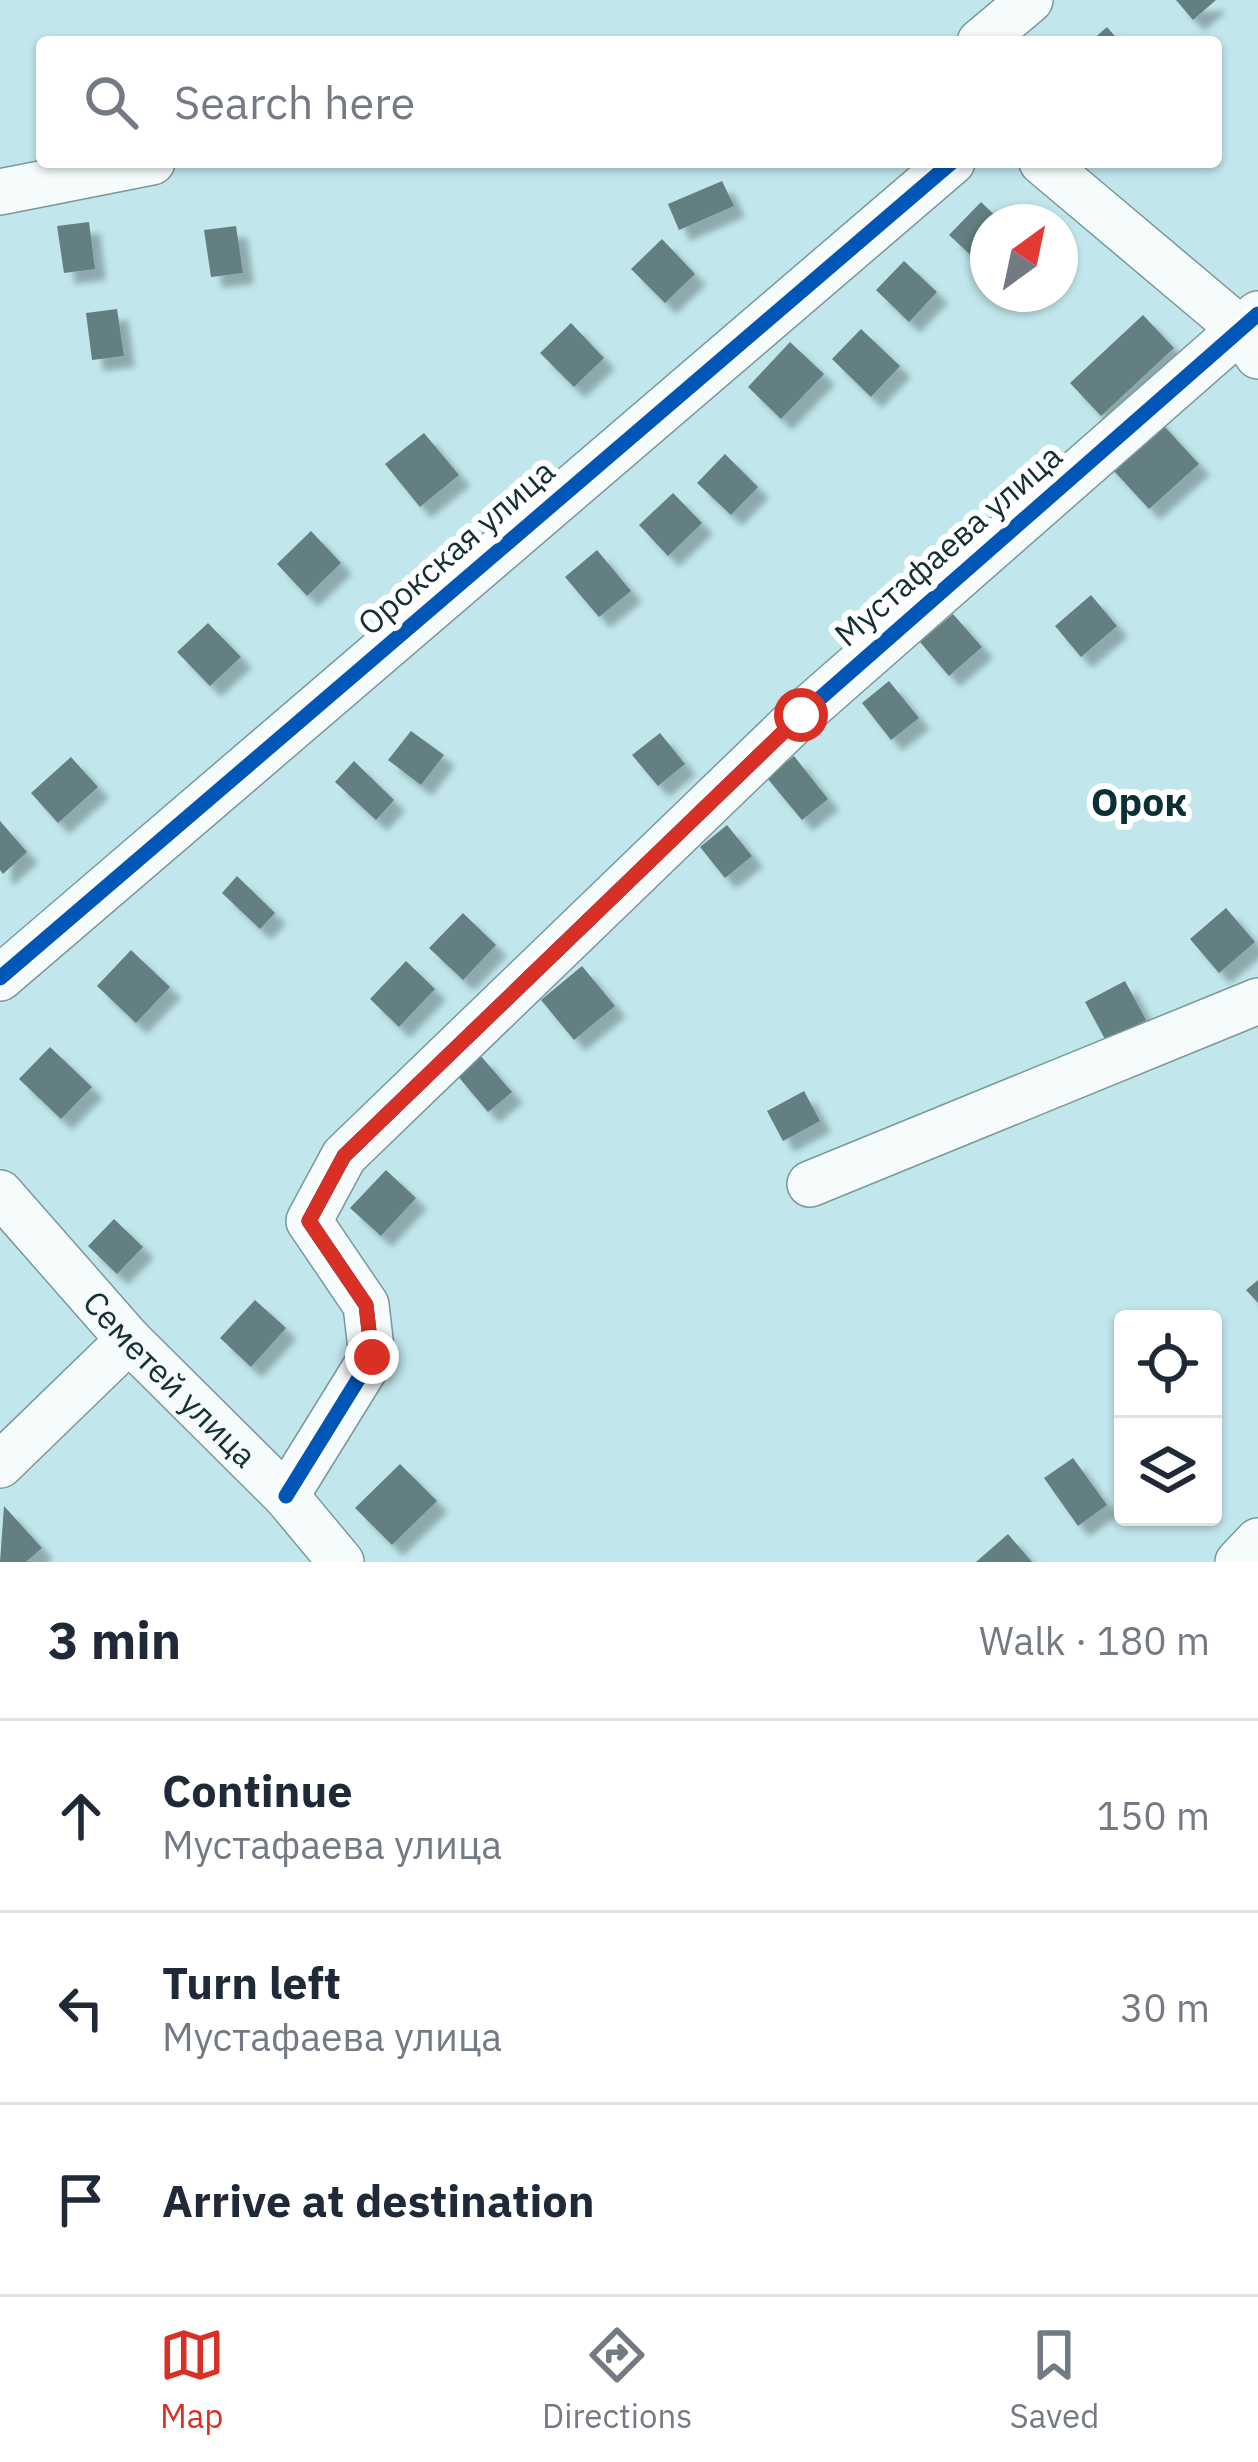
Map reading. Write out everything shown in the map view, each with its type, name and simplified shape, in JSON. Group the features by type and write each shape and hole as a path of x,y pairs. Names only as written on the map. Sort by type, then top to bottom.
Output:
{"street":[{"path":"987,36 1030,0"},
{"path":"0,192 122,168"},
{"name":"Орокская улица","path":"0,978 945,168"},
{"path":"1049,168 1252,333"},
{"name":"Мустафаева улица","path":"286,1496 372,1357 366,1305 309,1221 344,1156 801,715 1252,333"},
{"path":"810,1184 1258,1001"},
{"name":"Семетей улица","path":"0,1193 129,1340 286,1496 341,1562"},
{"path":"0,1465 129,1340"},
{"path":"1238,1562 1258,1541"}],"building":[{"path":"1176,0 1216,0 1193,20"},
{"path":"722,181 734,206 679,230 668,204"},
{"path":"970,213 970,254 949,235"},
{"path":"89,222 95,269 64,273 57,226"},
{"path":"236,226 243,273 211,277 204,230"},
{"path":"662,239 695,274 665,303 631,269"},
{"path":"904,261 937,292 909,322 876,290"},
{"path":"117,309 124,356 92,360 86,313"},
{"path":"1143,315 1174,348 1101,416 1070,383"},
{"path":"571,323 604,358 574,387 540,353"},
{"path":"861,329 900,366 871,397 832,359"},
{"path":"790,342 824,374 781,419 748,387"},
{"path":"1153,414 1199,464 1149,509 1103,459"},
{"path":"424,433 459,475 420,507 385,464"},
{"path":"725,454 758,487 731,515 697,483"},
{"path":"673,493 702,523 668,556 639,525"},
{"path":"311,531 341,563 307,596 277,564"},
{"path":"597,550 631,591 599,617 565,577"},
{"path":"1091,595 1117,626 1081,657 1055,626"},
{"path":"953,614 982,647 949,676 920,642"},
{"path":"208,623 241,657 210,686 177,652"},
{"path":"889,681 919,718 891,740 862,703"},
{"path":"411,731 444,755 421,785 388,760"},
{"path":"660,733 685,764 658,786 632,755"},
{"path":"794,756 828,799 802,820 767,778"},
{"path":"71,757 98,787 58,823 31,793"},
{"path":"354,761 394,800 376,820 335,782"},
{"path":"0,821 27,852 3,874 0,870"},
{"path":"727,825 752,856 725,878 700,847"},
{"path":"237,876 275,913 260,929 222,893"},
{"path":"1226,908 1255,942 1219,973 1190,939"},
{"path":"463,913 496,945 463,980 429,948"},
{"path":"131,950 170,987 136,1023 97,986"},
{"path":"406,961 435,989 399,1027 370,999"},
{"path":"582,966 615,1006 574,1040 541,1000"},
{"path":"1125,981 1146,1020 1106,1041 1085,1002"},
{"path":"50,1047 92,1087 61,1119 19,1079"},
{"path":"480,1055 512,1092 488,1112 456,1074"},
{"path":"804,1091 820,1121 783,1141 767,1111"},
{"path":"386,1170 416,1198 381,1236 350,1208"},
{"path":"114,1219 143,1247 117,1274 88,1246"},
{"path":"1258,1280 1258,1303 1246,1290"},
{"path":"255,1300 286,1328 251,1367 220,1338"},
{"path":"1073,1458 1107,1505 1078,1526 1044,1478"},
{"path":"400,1464 437,1501 392,1545 355,1508"},
{"path":"4,1506 42,1548 26,1562 0,1562"},
{"path":"1008,1534 1032,1562 976,1562"}],"cycle path":[{"path":"0,978 945,168"},
{"path":"286,1496 372,1357 366,1305 309,1221 344,1156 801,715 1258,314"}],"district":[{"name":"Орок","path":"1139,802"}],"route":[{"path":"372,1357 366,1305 309,1221 344,1156 801,715"}]}
